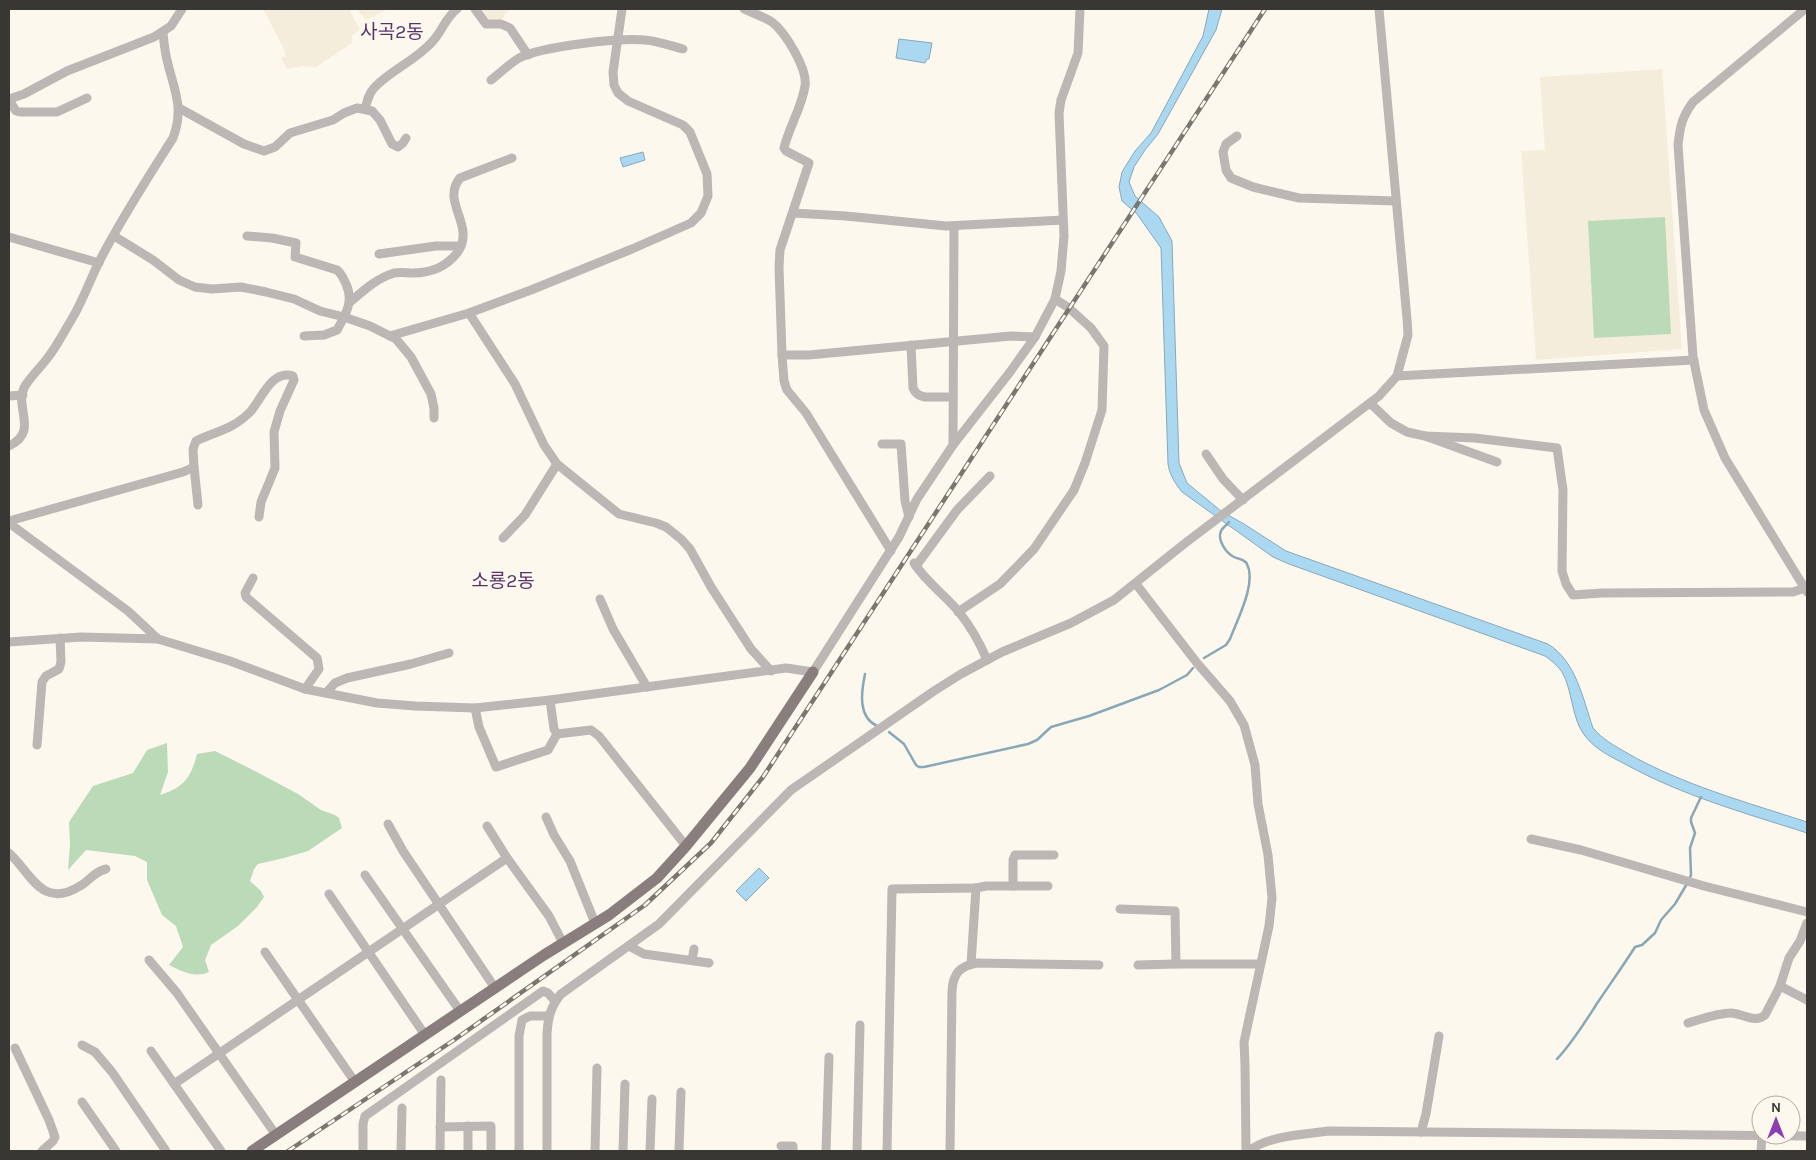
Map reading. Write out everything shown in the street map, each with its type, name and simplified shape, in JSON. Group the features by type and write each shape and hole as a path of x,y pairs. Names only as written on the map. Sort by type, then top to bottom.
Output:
{"main road":[{"path":"252,1151 460,1011 596,923 633,898 657,878 750,768 813,672"}],"street":[{"path":"87,98 57,112 16,111 9,99 24,94 67,71 163,33 171,26 182,9"},
{"path":"365,109 374,88 420,55 439,35 444,22 457,9"},
{"path":"474,9 486,24 501,24 510,28 528,55"},
{"path":"390,336 469,313 531,290 690,223 701,213 708,196 707,174 690,132 683,125 628,101 618,93 614,85 613,72 622,9"},
{"path":"744,9 772,22 787,38 800,62 806,80 801,102 784,148 786,151 809,163 780,250 779,267 784,380 787,390 806,413 891,551"},
{"path":"9,642 60,638 158,639 230,661 305,689 377,703 476,708 550,700 786,668 813,672 891,551 917,499 953,445 1035,337 1055,299 1061,271 1064,236 1059,113 1078,53 1080,9"},
{"path":"547,1151 548,1016 555,1001 561,994 659,924 791,790 934,692 987,660 1114,600 1136,584 1163,560 1379,396 1396,376 1408,335 1379,9"},
{"path":"1425,436 1475,438 1557,448 1563,490 1562,571 1566,584 1573,596 1602,593 1794,592 1806,590 1724,458 1704,410 1694,360 1678,145 1680,125 1693,102 1805,9"},
{"path":"9,446 16,443 24,433 23,396 25,386 49,356 74,316 99,263 176,129 179,108 167,62 163,33"},
{"path":"491,80 518,58 571,46 617,40 646,40 683,49"},
{"path":"179,108 238,141 264,151 275,147 290,133 333,120 357,108 372,110 380,120 392,144 398,147 406,138"},
{"path":"1237,136 1226,144 1223,152 1226,170 1231,178 1299,198 1396,202"},
{"path":"350,302 376,281 394,273 412,273 438,269 456,254 461,246 464,232 456,206 454,185 460,178 512,158"},
{"path":"793,213 883,219 934,226 1063,220"},
{"path":"953,445 954,226"},
{"path":"114,236 153,260 179,280 195,287 212,289 241,287 294,299 320,311 344,317 396,339 412,357 431,394 434,418"},
{"path":"247,236 272,238 296,243 295,257 337,270 341,274 349,291 350,302 337,330 324,335 304,336"},
{"path":"9,237 99,263"},
{"path":"379,254 436,246 461,246"},
{"path":"958,612 1000,584 1034,549 1074,490 1085,464 1102,410 1104,346 1102,340 1069,308 1055,299"},
{"path":"469,313 515,384 544,445 557,464 618,514 656,523 682,539 751,649 771,671"},
{"path":"782,355 809,355 1011,336 1035,337"},
{"path":"911,345 913,388 915,392 921,396 953,397"},
{"path":"1396,376 1694,360"},
{"path":"198,505 194,467 196,441 222,432 237,423 250,412 272,382 279,376 288,374 293,376 294,380 280,411 274,432 275,468 261,502 259,517"},
{"path":"9,396 23,396"},
{"path":"1370,403 1391,423 1408,432 1425,436 1498,462"},
{"path":"882,444 901,444 904,501 908,517"},
{"path":"1206,454 1223,479 1243,500"},
{"path":"503,538 525,515 557,464"},
{"path":"9,522 183,472 194,467"},
{"path":"987,660 974,632 915,564 956,510 990,476"},
{"path":"9,522 128,611 158,639"},
{"path":"253,578 245,593 246,597 317,658 319,669 305,689"},
{"path":"1136,584 1197,663 1230,701 1244,725 1255,765 1258,804 1268,855 1272,898 1269,926 1244,1042 1248,1151"},
{"path":"600,600 613,629 647,687"},
{"path":"37,745 42,682 46,676 59,669 60,638"},
{"path":"326,693 335,683 347,678 411,664 449,653"},
{"path":"550,700 554,729 557,734"},
{"path":"476,708 479,727 496,767 548,750 557,734"},
{"path":"557,734 591,730 599,736 686,846"},
{"path":"546,817 554,835 570,861 596,923"},
{"path":"388,824 438,905 495,988"},
{"path":"487,826 507,858 549,916 563,943"},
{"path":"1531,838 1581,850 1704,886 1807,912"},
{"path":"9,852 38,888 53,894 66,893 81,886 97,872 106,870"},
{"path":"1013,886 1013,860 1015,855 1054,855"},
{"path":"174,1084 507,858"},
{"path":"365,875 460,1011"},
{"path":"887,1151 892,889 1048,886"},
{"path":"971,964 976,888"},
{"path":"329,894 425,1035"},
{"path":"1120,909 1174,911 1176,964"},
{"path":"1688,1023 1733,1013 1758,1019 1762,1018 1780,986 1789,958 1800,941 1807,923"},
{"path":"629,946 644,954 708,963"},
{"path":"692,960 694,949"},
{"path":"265,952 355,1082"},
{"path":"148,960 177,993 276,1135"},
{"path":"950,1151 953,981 958,970 977,963 1099,965"},
{"path":"1138,965 1260,964"},
{"path":"1780,986 1807,1000"},
{"path":"363,1151 363,1124 366,1116 543,992 548,993 555,1001"},
{"path":"519,1151 519,1036 522,1020 530,1016 548,1016"},
{"path":"856,1151 860,1025"},
{"path":"1421,1132 1426,1114 1439,1036"},
{"path":"82,1045 96,1052 112,1072 166,1151"},
{"path":"15,1048 56,1137 42,1151"},
{"path":"151,1051 221,1151"},
{"path":"826,1151 829,1057"},
{"path":"595,1151 597,1068"},
{"path":"440,1151 441,1080"},
{"path":"623,1151 625,1084"},
{"path":"679,1151 681,1092"},
{"path":"650,1151 652,1099"},
{"path":"82,1102 116,1151"},
{"path":"401,1151 402,1108"},
{"path":"468,1126 468,1151"},
{"path":"440,1127 491,1126 491,1151"},
{"path":"1248,1151 1257,1145 1271,1140 1328,1132 1751,1135"},
{"path":"781,1146 793,1146 793,1151"}],"shaded area":[{"path":"263,9 354,9 350,11 360,30 352,36 352,43 316,67 302,66 287,69 281,58 286,56 282,45"},
{"path":"357,9 388,9 366,20"},
{"path":"481,9 509,9 500,22 485,20"},
{"path":"1662,69 1682,349 1536,360 1521,151 1545,150 1540,77"}],"green space":[{"path":"1665,217 1671,334 1594,338 1588,221"},
{"path":"167,743 168,772 160,795 181,785 189,775 197,754 215,751 298,794 321,810 335,815 339,818 342,828 308,851 258,864 250,881 261,891 264,897 238,926 211,945 205,960 209,972 204,974 189,973 169,965 183,947 176,926 162,915 147,880 147,862 135,856 86,850 68,870 69,822 93,786 133,773 147,750"}],"water":[{"path":"1209,9 1222,9 1216,30 1158,134 1134,167 1129,182 1135,196 1159,217 1172,241 1179,463 1187,483 1221,511 1286,551 1548,644 1558,651 1572,670 1582,693 1593,728 1613,745 1648,764 1692,784 1807,822 1807,833 1692,795 1614,759 1589,741 1580,729 1566,679 1554,663 1545,656 1273,557 1182,492 1177,486 1171,476 1168,464 1161,248 1137,214 1122,201 1119,187 1122,172 1135,151 1151,133 1203,36"},
{"path":"899,39 932,43 929,59 925,63 896,58"},
{"path":"643,152 645,160 623,167 620,158"},
{"path":"759,868 769,878 746,901 736,891"}],"waterway":[{"path":"1204,658 1226,645 1230,639 1245,601 1250,581 1246,562 1231,555 1221,542 1221,531 1229,522"},
{"path":"889,732 904,744 916,765 924,767 1028,744 1037,740 1051,727 1089,716 1159,690 1187,675 1193,668"},
{"path":"865,674 862,704 867,717 877,726"},
{"path":"1557,1059 1579,1032 1635,947 1642,945 1655,933 1661,920 1675,904 1688,882 1691,875 1690,848 1695,833 1691,818 1701,797"}],"railway":[{"path":"288,1151 454,1040 645,905 711,843 763,777 1265,9"}],"district":[{"name":"사곡2동","path":"392,31"},
{"name":"소룡2동","path":"503,580"}]}
